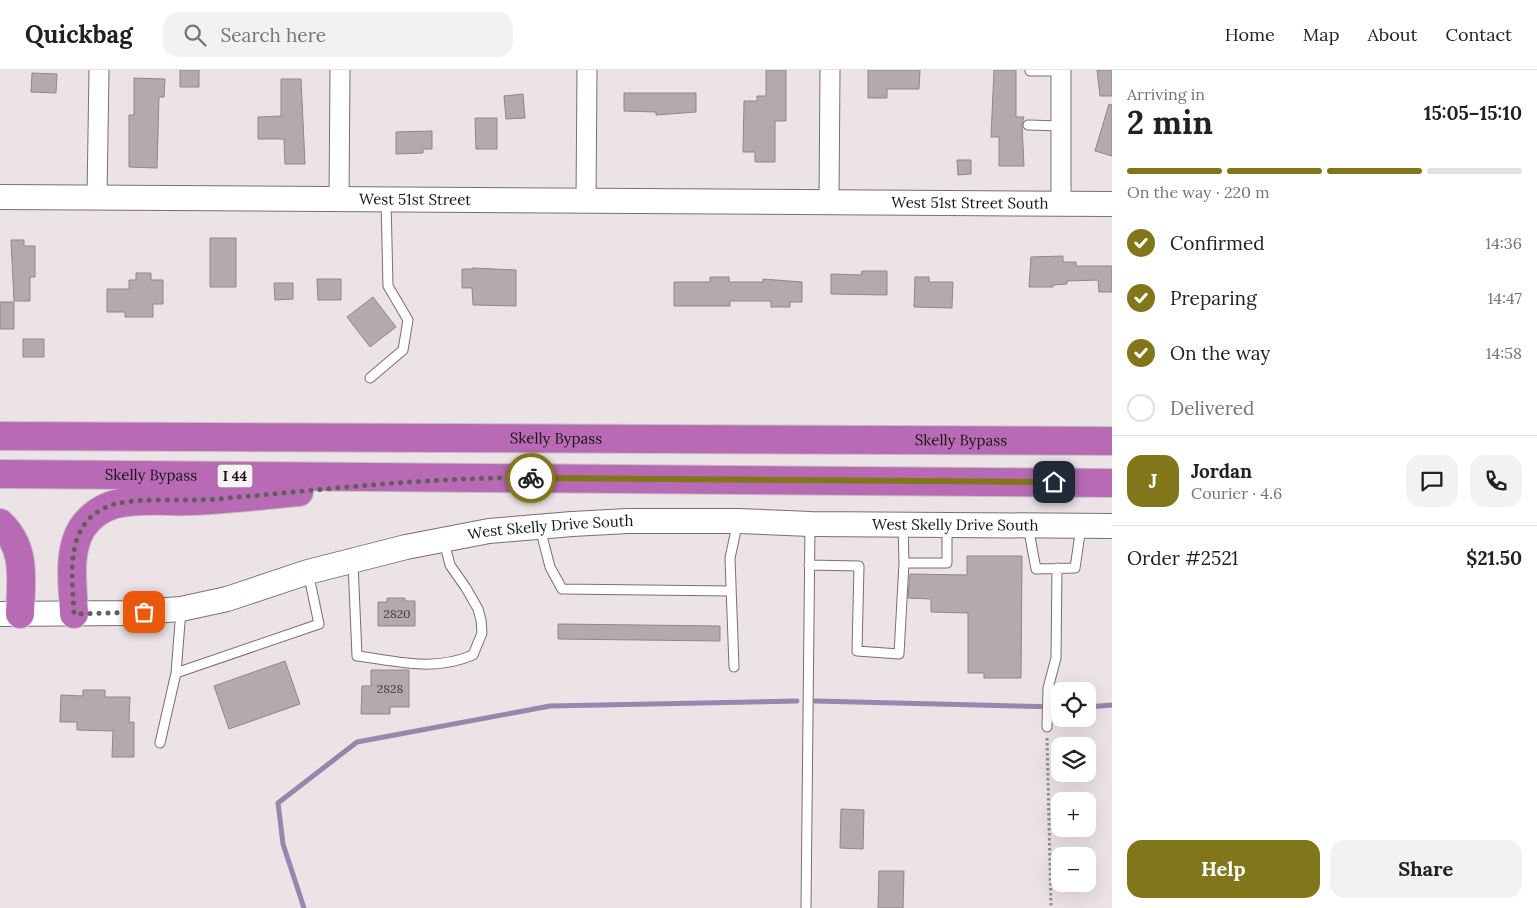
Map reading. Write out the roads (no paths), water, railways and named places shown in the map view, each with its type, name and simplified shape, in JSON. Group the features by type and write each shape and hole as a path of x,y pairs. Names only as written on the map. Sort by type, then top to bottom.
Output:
{"highway":[{"name":"Skelly Bypass","path":"0,436 1112,441"},
{"name":"Skelly Bypass","path":"0,474 1112,483"},
{"path":"74,614 73,557 76,542 83,527 92,517 114,504 193,501 470,477"},
{"path":"0,523 8,530 20,554 10,614"}],"street":[{"path":"97,198 99,70"},
{"path":"338,200 340,70"},
{"path":"586,201 587,70"},
{"path":"829,202 830,70"},
{"path":"1061,70 1061,203"},
{"name":"West 51st Street","path":"0,197 829,202"},
{"name":"West 51st Street South","path":"829,202 1112,204"},
{"name":"West Skelly Drive South","path":"10,614 181,610 227,599 353,559 443,539 489,531 540,526 628,521 1112,526"}],"lane":[{"path":"1030,71 1061,70"},
{"path":"1028,125 1061,126"},
{"path":"370,378 403,350 408,320 388,286 386,200"},
{"path":"734,667 730,558 738,521"},
{"path":"806,908 810,524"},
{"path":"810,565 859,566 857,651 899,654 904,563 903,525"},
{"path":"904,563 947,563 947,525"},
{"path":"540,526 550,566 562,588 731,591"},
{"path":"1028,526 1036,569 1075,568 1082,526"},
{"path":"353,559 357,656 436,666 454,663 473,655 482,633 478,610 450,565 443,539"},
{"path":"1047,727 1048,688 1056,658 1057,568"},
{"path":"176,672 319,624 308,572"},
{"path":"160,743 176,672 181,610"}],"waterway":[{"path":"304,908 283,844 278,803 357,742 550,706 797,701"},
{"path":"815,701 1051,707"},
{"path":"1096,706 1112,705"}]}
